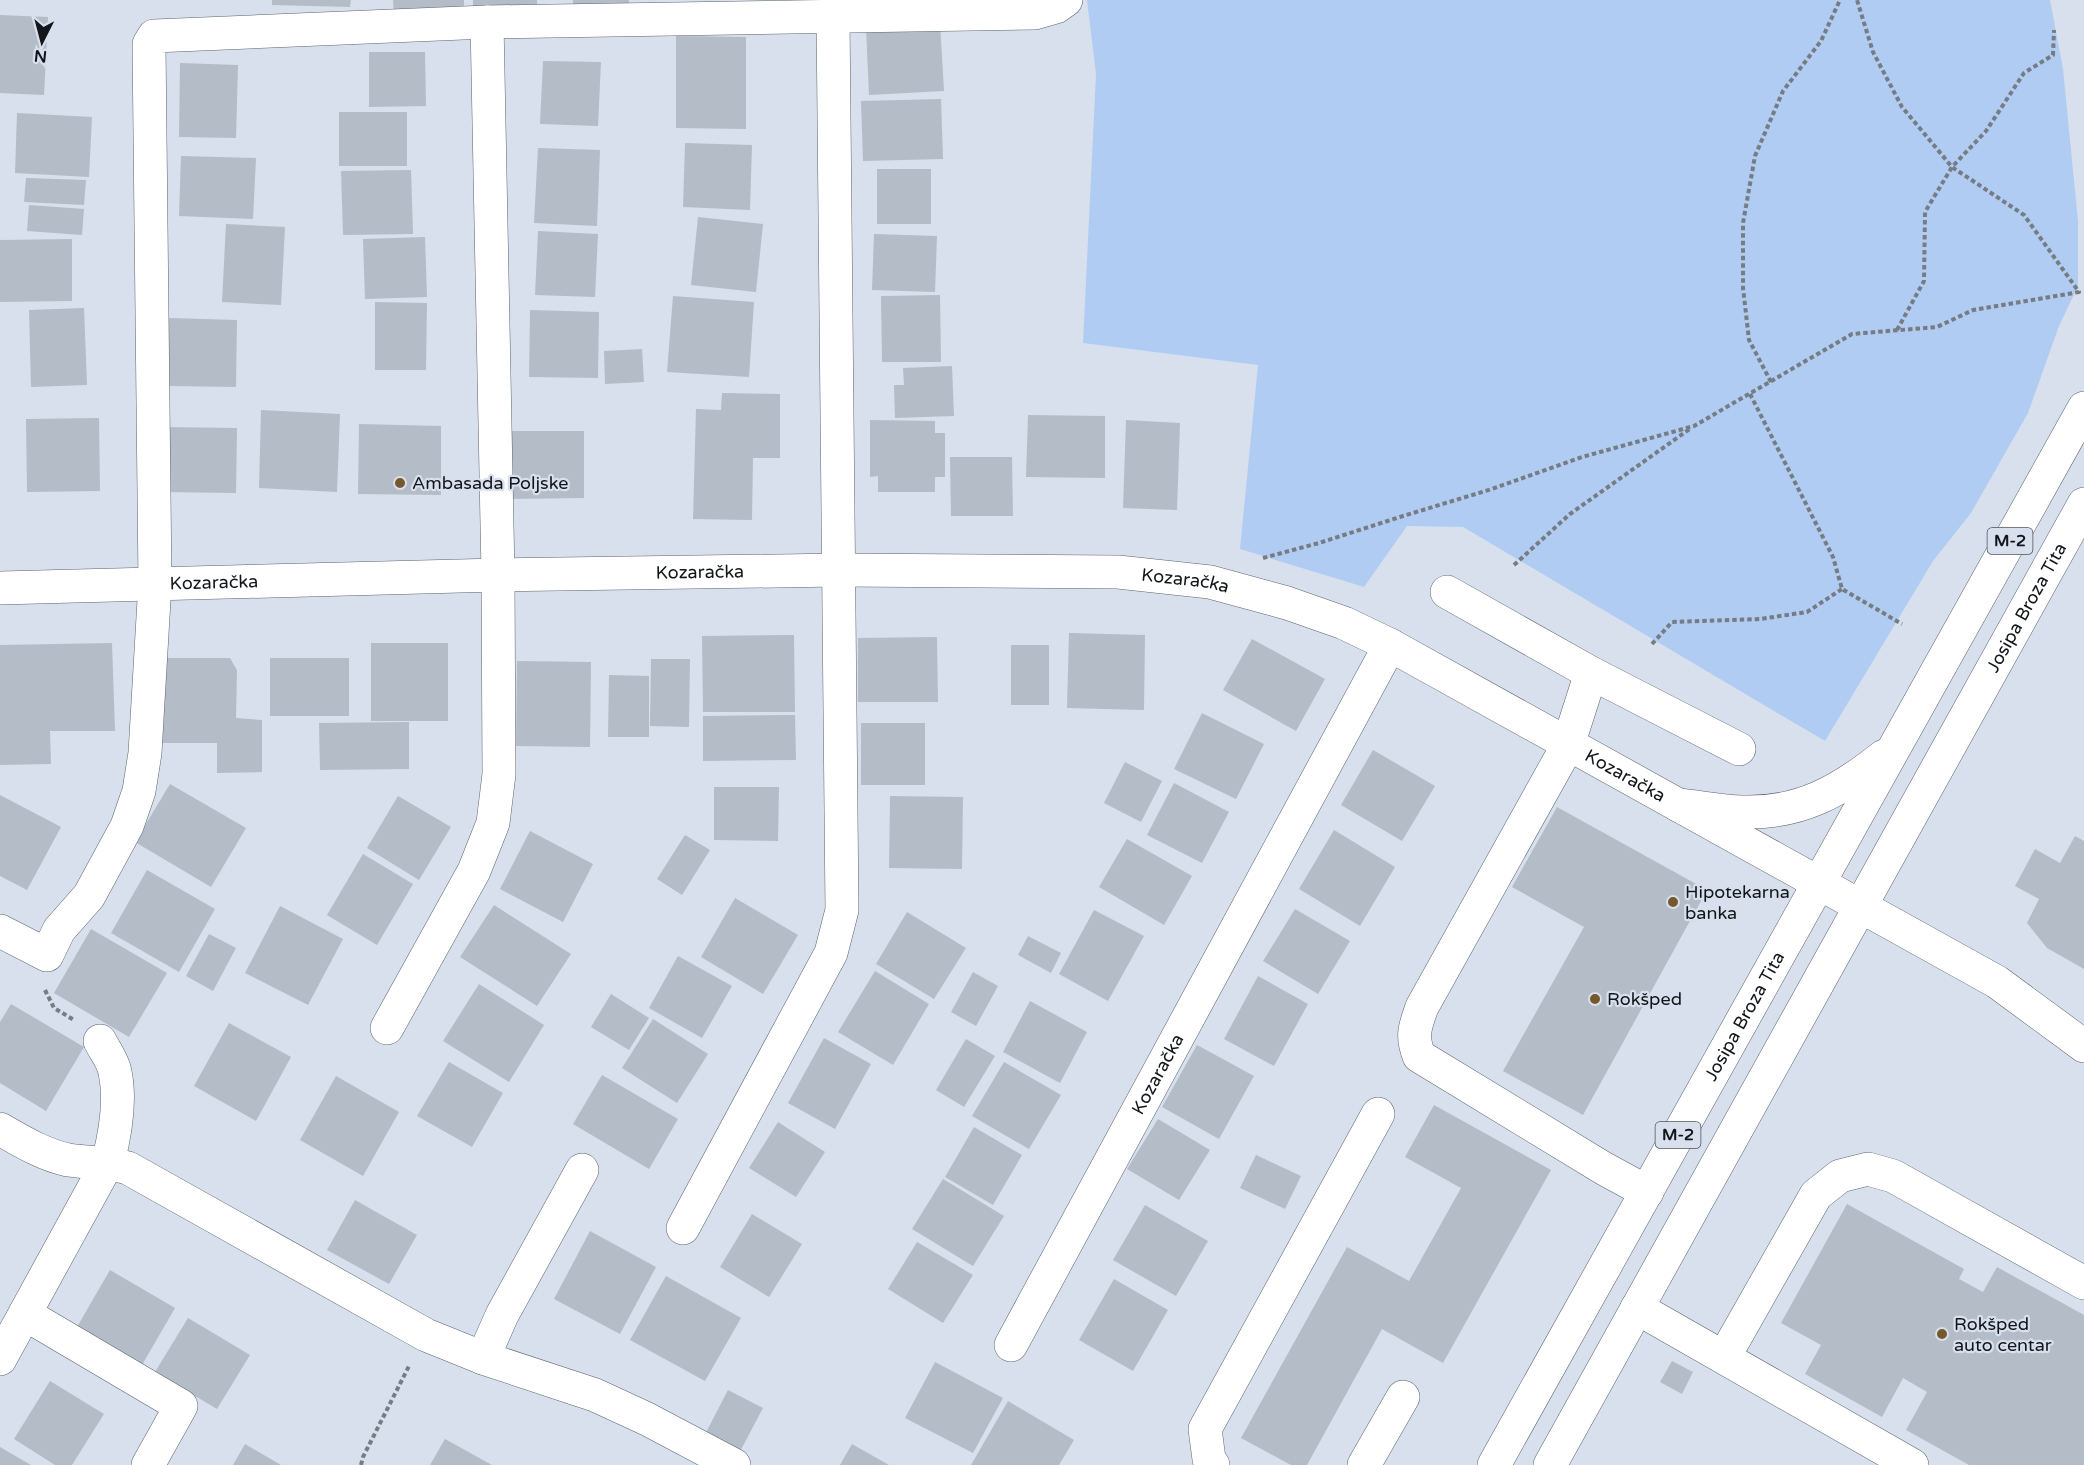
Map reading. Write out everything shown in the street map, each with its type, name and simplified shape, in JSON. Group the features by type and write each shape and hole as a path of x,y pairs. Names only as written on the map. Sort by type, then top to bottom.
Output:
{"street":[{"path":"0,931 47,955 59,930 89,896 127,826 139,791 145,753 155,583 149,44 154,36 487,22 1035,13 1056,7 1066,0"},
{"path":"683,1228 831,953 842,910 833,17"},
{"path":"387,1028 474,871 494,823 500,774 487,22"},
{"name":"Josipa Broza Tita","path":"1494,1465 2084,408"},
{"name":"Josipa Broza Tita","path":"1550,1465 1860,906 2072,537 2084,504"},
{"name":"Kozaračka","path":"0,588 498,575 840,570 1118,572 1210,582 1287,603 1344,623 1390,645 1997,982 2084,1046"},
{"path":"1447,592 1592,673 1739,748"},
{"name":"Kozaračka","path":"1011,1346 1390,645"},
{"path":"1592,673 1569,745 1422,1007 1413,1041 1419,1056 1603,1168 1647,1192"},
{"path":"1678,805 1741,812 1793,807 1834,792 1895,747"},
{"path":"0,1359 108,1162 115,1136 116,1082 115,1071 100,1041"},
{"path":"1213,1465 1209,1459 1205,1430 1378,1114"},
{"path":"0,1129 42,1151 66,1159 108,1162 128,1168 426,1335 483,1358 595,1395 647,1419 734,1465"},
{"path":"1724,1357 1816,1195 1840,1176 1868,1169 1893,1176 2084,1283"},
{"path":"483,1358 502,1315 582,1170"},
{"path":"1637,1308 1912,1465"},
{"path":"25,1314 181,1406 148,1465"},
{"path":"1364,1465 1403,1397"}],"path":[{"path":"1771,382 1749,340 1743,288 1743,224 1751,178 1755,156 1783,91 1821,41 1840,0"},
{"path":"1514,565 1570,514 1694,426 1852,334 1937,327 1973,310 2079,292 2024,215 1952,166 1902,107 1873,52 1857,0"},
{"path":"1897,330 1924,281 1925,212 1952,166 1986,131 2024,73 2053,55 2054,30"},
{"path":"1750,394 1833,557 1842,589 1902,624"},
{"path":"1257,560 1492,489 1582,457 1694,426"},
{"path":"1652,644 1672,622 1760,619 1807,612 1842,589"},
{"path":"47,955 40,981 54,1008 78,1023 100,1041"},
{"path":"361,1465 426,1335"}],"shaded area":[{"path":"1087,0 2050,0 2063,69 2078,221 2078,286 2059,326 2028,413 1971,513 1933,561 1825,741 1463,527 1407,526 1364,587 1240,549 1258,365 1083,343 1096,74"}],"building":[{"path":"272,0 351,0 350,7 272,5"},
{"path":"393,0 464,0 464,13 394,16"},
{"path":"473,0 537,0 537,10 473,10"},
{"path":"573,0 629,0 629,9 573,10"},
{"path":"0,15 48,17 44,95 0,93"},
{"path":"940,23 944,91 869,95 866,27"},
{"path":"676,36 746,37 746,129 676,128"},
{"path":"369,52 425,52 426,106 369,107"},
{"path":"543,61 601,62 598,126 540,124"},
{"path":"180,63 238,65 236,138 179,137"},
{"path":"941,99 943,159 863,161 861,101"},
{"path":"339,112 407,112 407,166 339,166"},
{"path":"17,113 92,117 89,177 15,173"},
{"path":"685,143 752,145 750,210 683,207"},
{"path":"538,148 600,150 597,226 534,223"},
{"path":"181,156 256,158 253,219 179,216"},
{"path":"877,169 931,169 931,224 877,224"},
{"path":"411,170 413,234 343,235 341,171"},
{"path":"26,178 86,180 84,205 24,202"},
{"path":"29,205 84,209 82,235 27,231"},
{"path":"698,217 763,224 756,292 691,285"},
{"path":"226,224 285,227 281,305 222,302"},
{"path":"538,231 598,234 595,297 535,295"},
{"path":"874,234 937,236 935,292 872,290"},
{"path":"425,237 427,297 365,299 363,239"},
{"path":"72,239 72,301 0,302 0,240"},
{"path":"940,295 941,362 882,362 881,296"},
{"path":"673,296 754,302 749,377 667,372"},
{"path":"375,302 427,303 426,370 375,370"},
{"path":"84,308 87,385 31,387 29,310"},
{"path":"530,310 599,312 598,378 529,377"},
{"path":"169,318 237,320 236,387 167,386"},
{"path":"642,349 644,382 605,384 604,351"},
{"path":"952,366 954,416 895,418 894,385 904,385 903,368"},
{"path":"722,393 780,394 780,458 753,458 752,520 693,519 696,409 721,410"},
{"path":"261,410 340,414 337,492 259,488"},
{"path":"1028,415 1105,416 1105,478 1026,477"},
{"path":"99,418 100,491 27,492 26,419"},
{"path":"870,420 935,421 935,433 945,433 945,477 935,477 935,492 878,492 878,476 870,477"},
{"path":"1126,420 1180,423 1177,510 1123,508"},
{"path":"359,424 441,426 441,495 358,494"},
{"path":"163,427 237,428 236,493 163,492"},
{"path":"507,431 584,431 584,498 508,499"},
{"path":"950,457 1012,457 1013,516 951,516"},
{"path":"1069,633 1145,635 1144,710 1067,708"},
{"path":"794,635 795,712 703,712 702,636"},
{"path":"937,637 938,702 858,702 858,638"},
{"path":"1252,639 1325,679 1296,731 1223,690"},
{"path":"112,643 115,731 50,731 51,764 0,765 0,645"},
{"path":"371,643 448,643 448,721 371,721"},
{"path":"1011,645 1049,645 1049,705 1011,705"},
{"path":"160,658 230,658 237,670 236,718 262,720 262,772 217,773 217,743 161,743"},
{"path":"270,658 349,658 349,716 270,716"},
{"path":"651,659 690,659 689,727 650,726"},
{"path":"517,661 591,662 590,747 516,746"},
{"path":"609,675 649,676 649,737 608,737"},
{"path":"1202,713 1264,744 1236,799 1174,769"},
{"path":"795,715 796,760 703,761 703,716"},
{"path":"409,722 409,769 320,770 319,723"},
{"path":"861,723 925,723 925,785 861,785"},
{"path":"1373,750 1435,786 1402,841 1341,805"},
{"path":"1125,762 1162,781 1141,822 1104,803"},
{"path":"1174,783 1229,812 1202,863 1147,835"},
{"path":"170,784 246,828 211,887 135,842"},
{"path":"714,787 779,787 778,841 714,840"},
{"path":"0,795 61,827 27,890 0,876"},
{"path":"398,796 451,827 419,880 367,848"},
{"path":"890,796 963,797 962,869 889,868"},
{"name":"Rokšped","path":"1557,807 1707,890 1583,1115 1503,1071 1584,927 1512,887"},
{"path":"1334,830 1395,867 1360,926 1299,889"},
{"path":"530,831 593,864 563,922 500,889"},
{"path":"685,835 710,850 682,895 657,879"},
{"path":"2075,836 2084,841 2084,969 2047,948 2027,923 2039,899 2015,886 2035,849 2060,863"},
{"path":"1127,839 1192,876 1164,925 1099,887"},
{"path":"363,854 413,884 377,945 327,915"},
{"path":"147,870 215,909 179,972 111,933"},
{"path":"735,898 798,935 763,994 701,957"},
{"path":"494,905 571,954 537,1006 460,957"},
{"path":"280,906 343,939 308,1005 245,973"},
{"path":"1295,909 1350,941 1318,994 1263,961"},
{"path":"1094,910 1144,936 1108,1001 1059,974"},
{"path":"907,912 966,948 934,999 876,964"},
{"path":"91,929 167,973 129,1037 54,993"},
{"path":"209,934 236,948 213,991 186,976"},
{"path":"1028,936 1061,953 1051,973 1018,955"},
{"path":"678,956 732,986 702,1038 649,1008"},
{"path":"875,971 929,1004 893,1065 838,1032"},
{"path":"973,972 998,986 976,1026 951,1012"},
{"path":"1258,976 1308,1004 1274,1066 1224,1039"},
{"path":"479,984 544,1025 509,1082 443,1041"},
{"path":"611,994 649,1018 629,1050 591,1027"},
{"path":"1030,1001 1087,1032 1060,1083 1003,1052"},
{"path":"11,1004 84,1047 46,1111 0,1083 0,1022"},
{"path":"653,1019 708,1054 677,1103 622,1068"},
{"path":"229,1023 291,1057 256,1121 194,1086"},
{"path":"824,1038 871,1064 835,1129 788,1103"},
{"path":"966,1039 995,1056 964,1107 936,1090"},
{"path":"1197,1045 1254,1076 1219,1139 1162,1107"},
{"path":"449,1062 503,1093 472,1147 417,1116"},
{"path":"1004,1062 1061,1095 1029,1149 972,1116"},
{"path":"602,1075 678,1119 649,1169 573,1124"},
{"path":"336,1076 399,1112 363,1176 300,1140"},
{"path":"1434,1105 1551,1170 1443,1363 1382,1329 1307,1465 1291,1465 1241,1438 1347,1247 1409,1281 1461,1188 1405,1157"},
{"path":"1158,1119 1210,1150 1179,1200 1127,1169"},
{"path":"778,1122 825,1152 796,1197 749,1168"},
{"path":"974,1127 1022,1155 993,1205 945,1177"},
{"path":"1256,1155 1301,1176 1285,1209 1240,1188"},
{"path":"943,1179 1004,1216 973,1266 912,1229"},
{"path":"355,1200 417,1235 389,1284 327,1250"},
{"name":"Rokšped auto centar","path":"1847,1204 1964,1269 1959,1279 1983,1292 1997,1267 2084,1315 2084,1465 1969,1465 1906,1430 1927,1392 1903,1378 1882,1417 1805,1374 1821,1345 1781,1323"},
{"path":"1145,1205 1208,1241 1176,1296 1113,1260"},
{"path":"752,1214 802,1244 769,1297 720,1267"},
{"path":"590,1231 656,1267 620,1334 554,1299"},
{"path":"917,1242 973,1275 943,1323 888,1289"},
{"path":"110,1270 175,1308 142,1365 77,1327"},
{"path":"666,1276 741,1318 705,1381 630,1340"},
{"path":"1114,1279 1168,1310 1133,1371 1079,1340"},
{"path":"188,1318 250,1355 217,1409 155,1372"},
{"path":"1672,1361 1693,1372 1682,1394 1660,1382"},
{"path":"935,1362 1003,1398 973,1453 905,1418"},
{"path":"50,1381 104,1414 72,1465 55,1465 14,1439"},
{"path":"728,1390 763,1408 735,1461 700,1444"},
{"path":"1008,1401 1074,1440 1059,1465 971,1465"},
{"path":"445,1439 492,1465 430,1465"},
{"path":"245,1444 281,1465 233,1465"},
{"path":"852,1444 889,1465 840,1465"},
{"path":"0,1447 31,1465 0,1465"}],"place":[{"name":"Ambasada Poljske","path":"400,483"},
{"name":"Hipotekarna banka","path":"1673,902"},
{"name":"Rokšped","path":"1595,999"},
{"name":"Rokšped auto centar","path":"1942,1334"}]}
